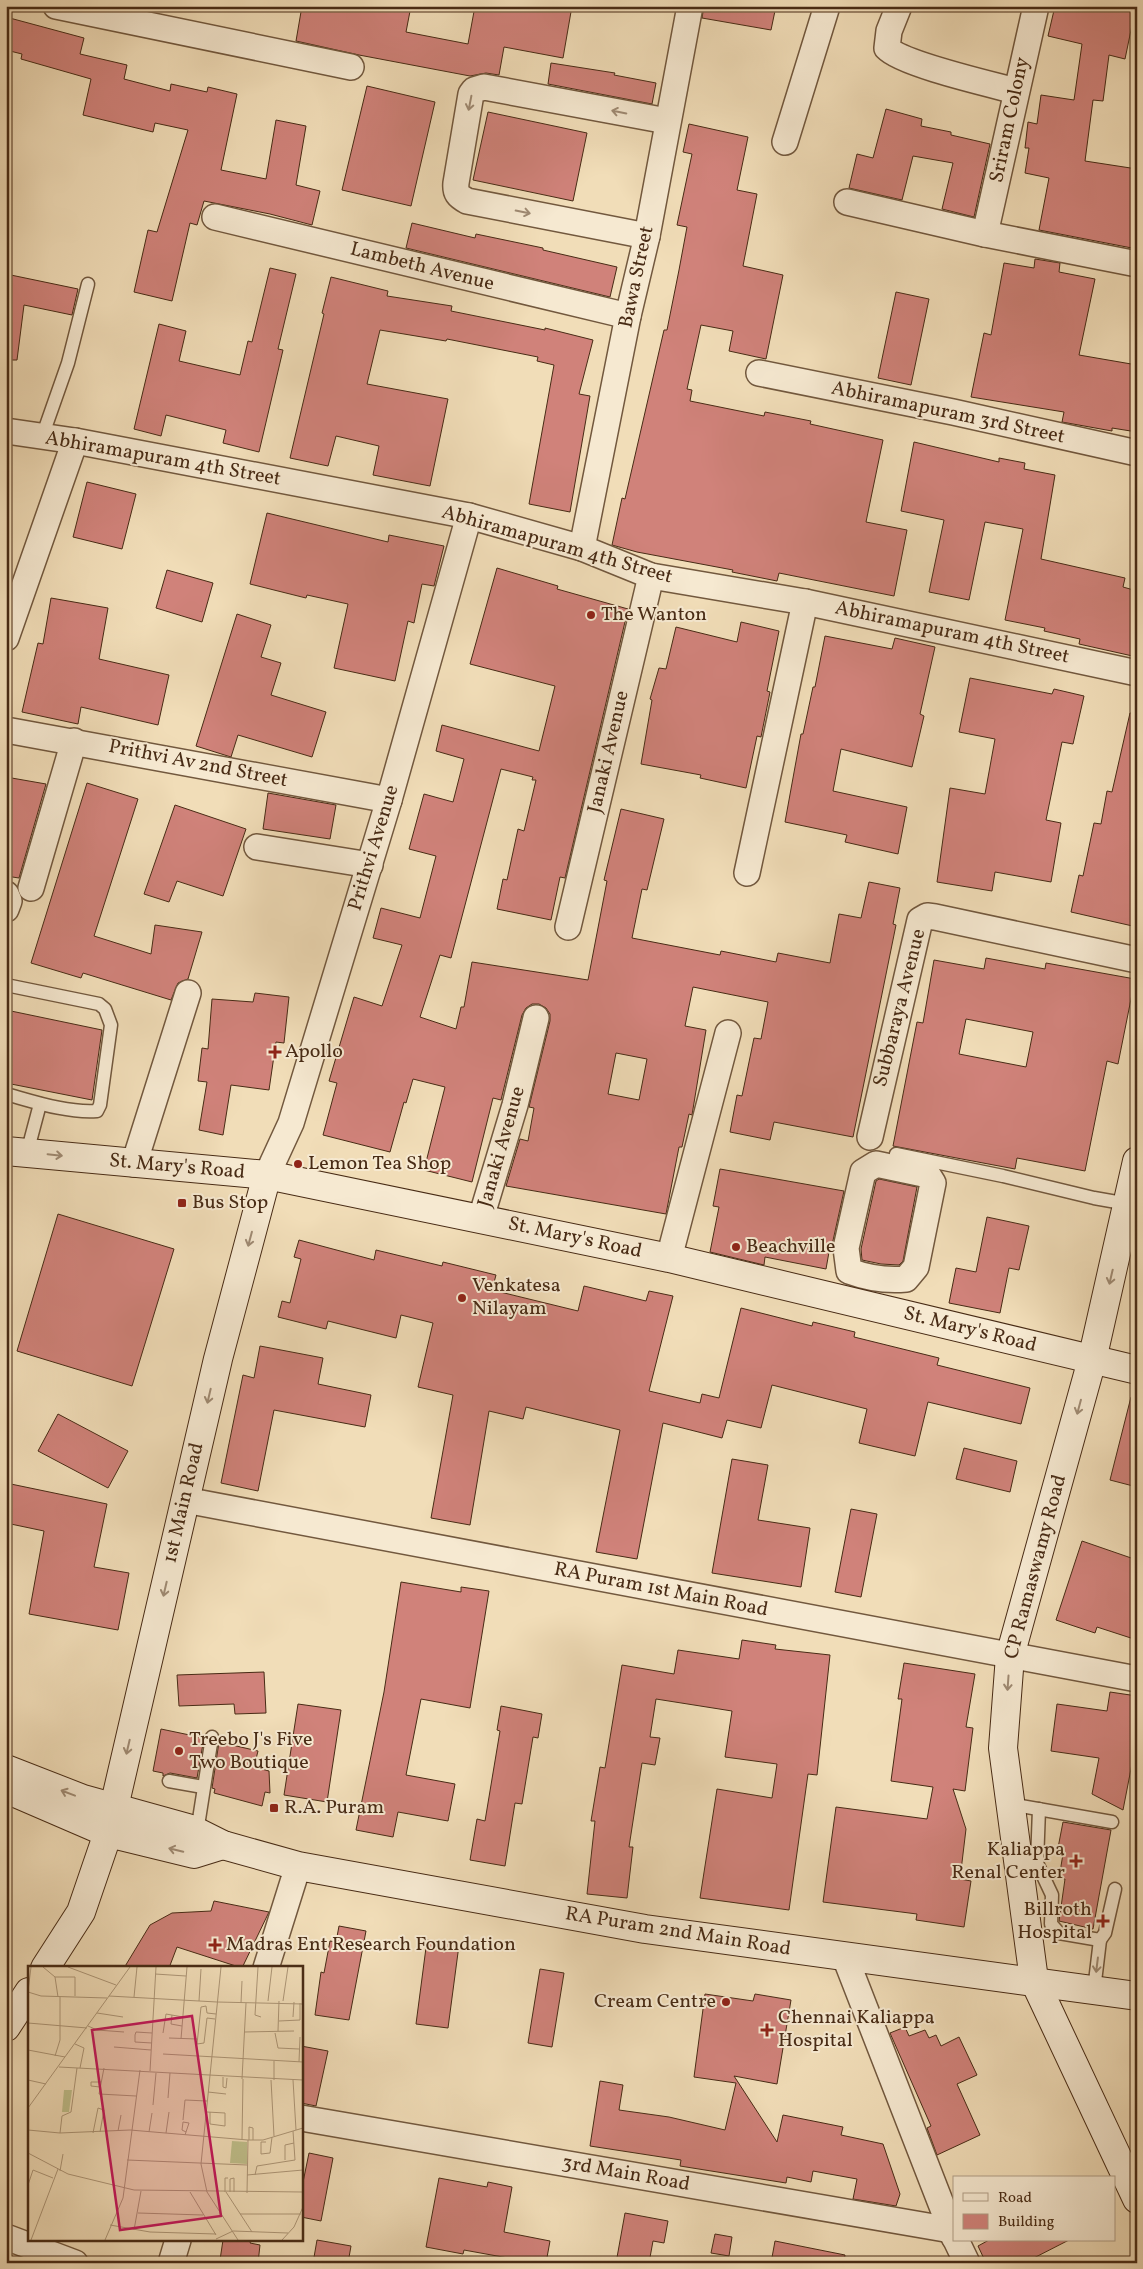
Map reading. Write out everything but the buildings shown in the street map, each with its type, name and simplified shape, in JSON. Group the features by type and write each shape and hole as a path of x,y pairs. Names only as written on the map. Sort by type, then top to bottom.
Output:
{"main road":[{"name":"St. Mary's Road","path":"17,1152 267,1175 669,1258 1137,1370"},
{"name":"CP Ramaswamy Road","path":"1137,1161 1128,1204 1125,1245 1010,1656 1003,1748 1034,1980 1137,2199"},
{"name":"1st Main Road","path":"46,1966 81,1912 111,1821 218,1359 267,1175"},
{"name":"RA Puram 2nd Main Road","path":"6,1769 83,1799 111,1821 194,1854 223,1845"},
{"path":"6,1789 111,1821"},
{"name":"RA Puram 2nd Main Road","path":"111,1821 197,1832 223,1845 298,1866 645,1929 845,1957 1034,1980 1137,1996"},
{"path":"6,2027 28,1994"}],"street":[{"path":"56,6 351,67"},
{"name":"Bawa Street","path":"582,548 628,316 647,236 690,6"},
{"path":"784,142 827,6"},
{"path":"899,6 886,41 890,52 913,61 1016,91"},
{"name":"Sriram Colony","path":"985,234 1036,6"},
{"path":"647,236 467,201 458,196 455,192 456,183 467,116 474,90 484,87 668,121"},
{"path":"847,202 985,234 1137,264"},
{"name":"Lambeth Avenue","path":"215,217 628,316"},
{"name":"Abhiramapuram 3rd Street","path":"759,373 953,412 1137,453"},
{"name":"Abhiramapuram 4th Street","path":"6,431 75,441 469,516 582,548 651,576 805,602 1137,673"},
{"path":"6,638 15,583 75,441"},
{"name":"Prithvi Avenue","path":"267,1175 291,1123 370,865 469,516"},
{"name":"Janaki Avenue","path":"568,927 651,576"},
{"path":"747,873 805,602"},
{"name":"Prithvi Av 2nd Street","path":"6,730 389,800"},
{"path":"31,888 74,741"},
{"path":"257,847 370,865"},
{"path":"6,894 9,901 6,909"},
{"name":"Subbaraya Avenue","path":"870,1137 920,920 927,916 936,917 1137,960"},
{"path":"134,1164 188,993"},
{"name":"Janaki Avenue","path":"481,1218 515,1105 536,1018"},
{"path":"669,1258 728,1032"},
{"path":"846,1301 849,1271 846,1248 863,1172 876,1164 928,1175 933,1183 916,1267 906,1279 888,1281 849,1271"},
{"path":"878,1308 888,1281"},
{"name":"RA Puram 1st Main Road","path":"185,1500 1137,1679"},
{"path":"267,1966 298,1866"},
{"path":"845,1957 953,2233"},
{"name":"3rd Main Road","path":"302,2118 953,2236"},
{"path":"6,2236 75,2263"},
{"path":"171,2263 177,2242"},
{"path":"957,2242 967,2263"}],"lane":[{"path":"42,437 68,363 88,284"},
{"path":"6,985 99,1004 105,1009 111,1025 100,1106 96,1111 40,1104 6,1094"},
{"path":"17,1152 40,1104"},
{"path":"896,1154 1128,1204"},
{"path":"197,1832 212,1737"},
{"path":"169,1781 203,1787"},
{"path":"1010,1804 1112,1822"},
{"path":"1039,1809 1037,1863 1052,1896 1051,1924 1059,1934 1100,1940"},
{"path":"1094,1990 1100,1940 1105,1934 1114,1889"}],"place":[{"name":"The Wanton","path":"591,615"},
{"name":"Apollo","path":"275,1052"},
{"name":"Lemon Tea Shop","path":"298,1164"},
{"name":"Bus Stop","path":"182,1203"},
{"name":"Beachville","path":"736,1247"},
{"name":"Venkatesa Nilayam","path":"462,1298"},
{"name":"Treebo J's Five Two Boutique","path":"179,1751"},
{"name":"R.A. Puram","path":"274,1808"},
{"name":"Kaliappa Renal Center","path":"1076,1861"},
{"name":"Billroth Hospital","path":"1103,1921"},
{"name":"Madras Ent Research Foundation","path":"215,1945"},
{"name":"Cream Centre","path":"726,2002"},
{"name":"Chennai Kaliappa Hospital","path":"767,2030"}]}
